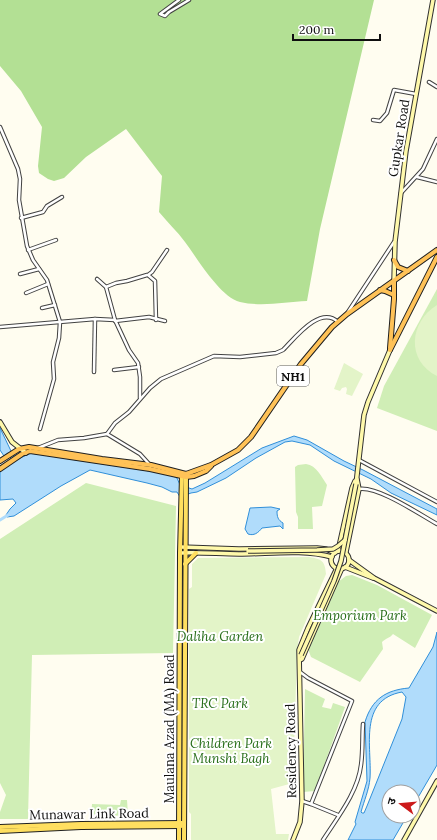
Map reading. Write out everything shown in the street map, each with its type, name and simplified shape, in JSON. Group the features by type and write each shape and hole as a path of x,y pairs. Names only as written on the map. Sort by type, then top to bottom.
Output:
{"highway":[{"name":"NH1","path":"184,477 211,465 238,450 251,437 301,364 338,322 379,290 437,250"},
{"path":"390,350 437,256"},
{"path":"394,260 398,267 408,271"},
{"path":"390,350 394,280"},
{"path":"379,290 386,290 394,295"},
{"path":"0,461 17,450 29,447 136,465 184,477"},
{"path":"0,469 19,456 30,451 136,465 151,465 184,477"}],"main road":[{"name":"Gupkar Road","path":"394,280 395,242 406,151 433,0"},
{"path":"390,350 365,409 357,474 336,552 332,557 332,563 336,568 344,568 374,578 437,611"},
{"path":"0,422 17,450 26,453"},
{"name":"Maulana Azad (MA) Road","path":"184,477 181,825 184,840"},
{"path":"300,660 341,561 356,478"},
{"path":"356,478 359,484 346,552 349,560 374,578"},
{"path":"240,549 246,551 333,549 345,540"},
{"path":"183,547 240,549 317,548 336,552 346,552"},
{"path":"240,554 246,551"},
{"path":"183,553 308,553 332,557"},
{"name":"Maulana Azad (MA) Road","path":"179,840 181,825 185,564 183,553"},
{"path":"185,564 196,553"},
{"path":"300,660 306,652 349,560"},
{"name":"Residency Road","path":"293,840 300,822 302,801 299,657 301,644 336,568"},
{"path":"404,840 437,781"},
{"name":"Munawar Link Road","path":"0,827 81,824 181,825"},
{"name":"Munawar Link Road","path":"0,831 81,827 181,825"}],"street":[{"path":"179,0 160,14 164,16 189,0"},
{"path":"429,82 437,87"},
{"path":"373,120 380,120 385,116 394,90 416,94"},
{"path":"0,128 18,169 20,179 19,200 21,218 28,250 48,284 56,305 60,322 59,338 53,362 54,379 40,429"},
{"path":"401,194 427,161 437,139"},
{"path":"416,176 437,182"},
{"path":"21,218 43,212 47,206 62,197"},
{"path":"28,250 56,240"},
{"path":"347,314 395,242"},
{"path":"106,287 148,275 152,272 167,250"},
{"path":"20,274 39,269"},
{"path":"148,275 155,281 156,320"},
{"path":"97,279 106,287 115,321 129,350 136,359 139,368 140,399"},
{"path":"26,293 48,284"},
{"path":"42,308 56,305"},
{"path":"0,327 96,319 115,321 149,317 165,322"},
{"path":"107,434 115,423 129,412 161,379 214,356 240,357 276,353 283,350 318,318 331,317 338,322"},
{"path":"94,372 96,319"},
{"path":"114,370 139,368"},
{"path":"37,448 58,440 107,434 140,454 151,465"},
{"path":"358,461 437,502"},
{"path":"358,489 369,489 385,495 437,524"},
{"path":"300,671 308,678 352,701 310,804"},
{"path":"323,840 353,791 361,766 363,745 362,724"},
{"path":"302,801 338,815"}],"green space":[{"path":"0,0 374,0 320,229 307,301 256,304 240,302 232,299 225,293 217,285 182,238 159,212 162,176 126,129 86,157 64,178 54,181 39,173 38,166 42,127 21,91 0,66"},
{"path":"437,289 437,431 377,408 384,386"},
{"path":"437,305 437,376 427,369 420,361 416,351 415,341 421,321 428,312"},
{"path":"344,363 363,374 352,396 346,394 346,387 342,388 340,391 334,389"},
{"path":"306,464 316,469 327,485 322,506 312,507 313,529 298,529 295,467"},
{"path":"86,483 176,506 173,653 32,655 28,819 0,819 0,812 6,795 0,783 0,539"},
{"path":"309,557 320,560 324,563 326,574 299,637 297,651 293,783 271,789 276,834 289,834 288,840 191,840 191,814 189,812 189,589 192,587 192,564 198,558"},
{"name":"Emporium Park","path":"352,575 377,585 432,615 415,648 393,634 382,642 383,649 360,682 311,657 308,649 338,582 346,576"},
{"path":"305,689 325,699 322,707 331,709 333,703 345,707 315,791 303,792"},
{"path":"121,800 127,800 128,815 91,817 92,804 120,805"}],"water":[{"path":"0,428 11,451 18,459 31,453 169,474 177,478 180,485 192,489 205,483 262,448 294,436 307,440 344,461 437,509 437,515 391,493 371,479 334,461 310,445 292,441 285,442 256,458 226,478 197,492 180,497 177,492 172,492 162,487 90,470 61,486 14,516 7,517 6,515 16,503 13,499 0,500 0,471 13,462 8,453 4,456 0,450"},
{"path":"271,507 280,509 277,511 277,515 283,523 283,529 280,526 262,528 256,534 248,534 245,529 250,508"},
{"path":"437,632 437,765 421,792 421,784 381,784 381,824 402,824 393,840 348,840 356,824 355,822 367,781 365,722 368,714 381,697 393,691 409,688 433,647","holes":["402,692 406,697 402,719 367,806 364,813 362,813 370,778 369,739 373,715 379,704 388,697"]}],"waterway":[{"path":"0,520 8,515"}],"park label":[{"name":"Daliha Garden","path":"220,636"},
{"name":"TRC Park","path":"220,703"},
{"name":"Children Park Munshi Bagh","path":"231,750"}]}
